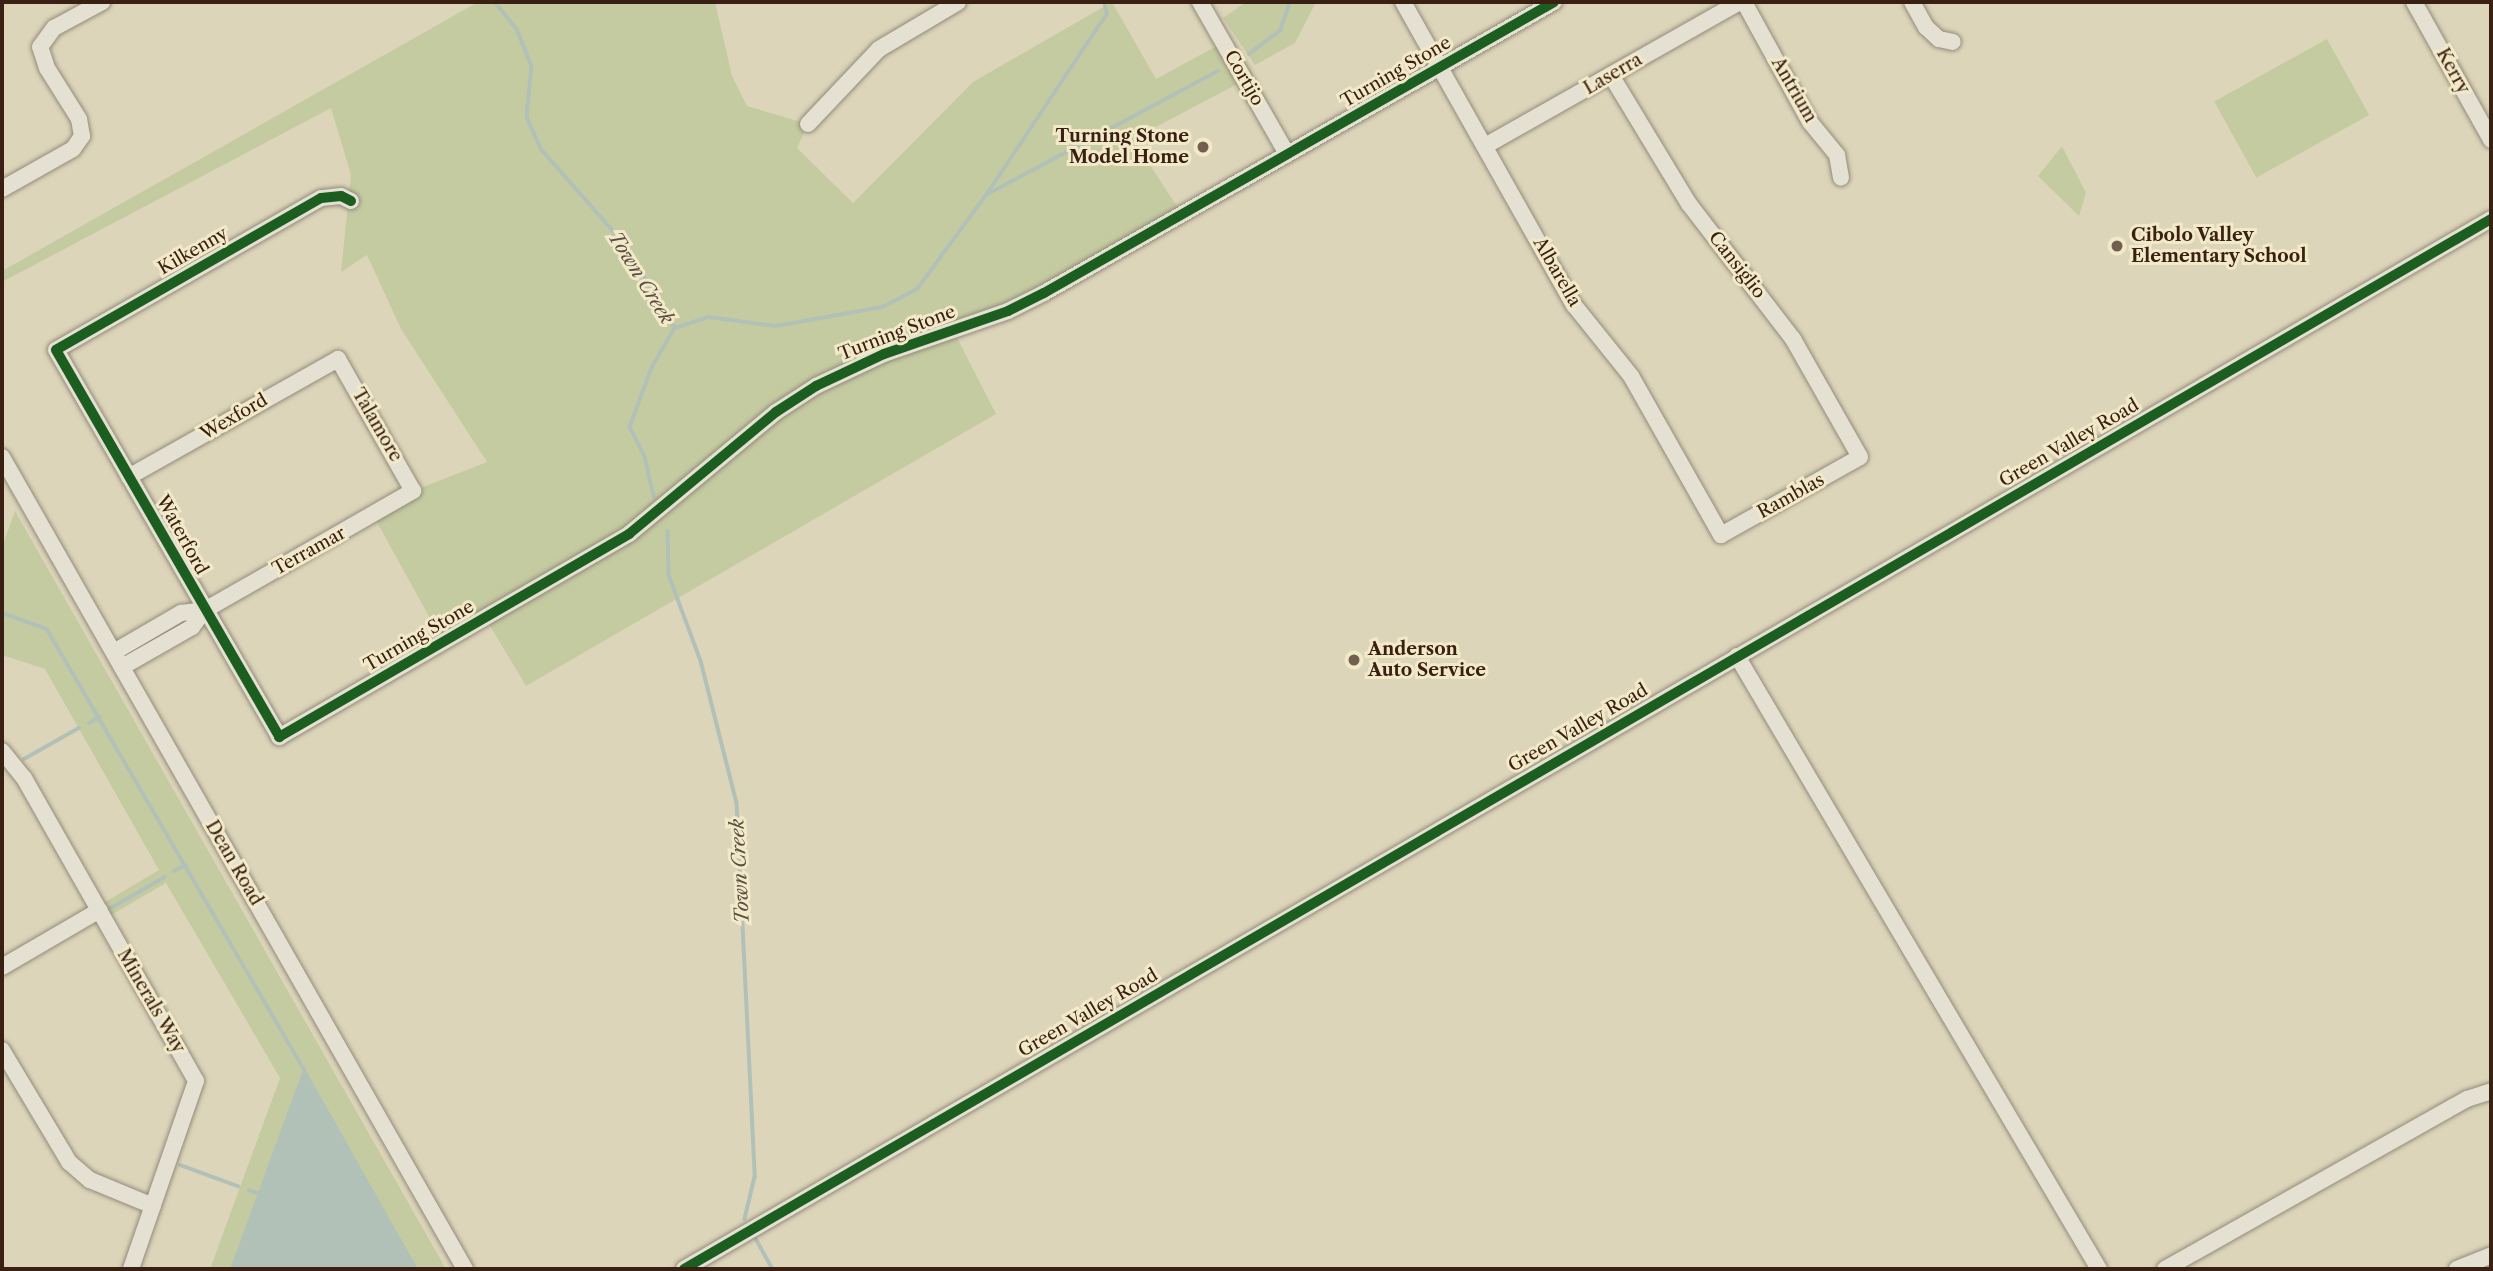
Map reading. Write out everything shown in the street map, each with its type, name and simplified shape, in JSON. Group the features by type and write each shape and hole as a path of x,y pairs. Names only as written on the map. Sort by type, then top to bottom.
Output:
{"street":[{"path":"2,189 73,149 82,136 79,119 47,68 40,47 54,28 102,2"},
{"path":"808,124 879,49 958,2"},
{"name":"Cortijo","path":"1200,2 1287,154"},
{"name":"Albarella","path":"1403,2 1574,305 1631,376 1721,535"},
{"name":"Turning Stone","path":"279,737 555,580 629,534 776,412 857,365 1008,311 1554,2"},
{"name":"Laserra","path":"1485,146 1742,2"},
{"name":"Antrium","path":"1742,2 1810,121 1837,155 1841,178"},
{"path":"1912,2 1926,26 1940,39 1953,42"},
{"name":"Kerry","path":"2414,2 2491,140"},
{"name":"Cansiglio","path":"1611,75 1689,204 1793,339 1860,457"},
{"name":"Kilkenny","path":"55,350 321,198 341,196 351,201"},
{"name":"Green Valley Road","path":"684,1269 2491,219"},
{"name":"Waterford","path":"55,350 279,737"},
{"name":"Wexford","path":"130,477 338,359"},
{"name":"Talamore","path":"338,359 414,491"},
{"name":"Dean Road","path":"2,457 465,1269"},
{"name":"Ramblas","path":"1721,535 1860,457"},
{"name":"Terramar","path":"114,652 181,613 205,610 414,491"},
{"name":"Terramar","path":"122,667 192,627 205,610"},
{"path":"1737,656 2099,1269"},
{"name":"Minerals Way","path":"2,751 24,778 196,1081 131,1269"},
{"path":"2,967 100,911"},
{"path":"2,1050 69,1162 90,1180 153,1206"},
{"path":"2165,1269 2467,1099 2491,1091"},
{"path":"2457,1269 2491,1255"}],"green space":[{"path":"478,2 715,2 732,76 747,106 808,124 797,148 853,203 973,82 1112,2 1156,79 1224,42 1245,80 1133,139 1182,214 1044,293 953,330 996,414 526,686 486,619 443,642 373,515 413,491 487,462 401,329 367,255 341,272 351,175 331,108 2,282 2,271"},
{"path":"1246,2 1316,2 1295,43 1255,65 1223,18"},
{"path":"2327,39 2369,115 2256,178 2214,102"},
{"path":"2062,146 2086,193 2079,216 2038,176"},
{"path":"15,511 446,1269 210,1269 280,1078 166,883 111,915 100,905 159,870 45,669 2,655 2,547"}],"shaded area":[{"path":"304,1067 418,1269 230,1269"}],"waterway":[{"name":"Town Creek","path":"495,2 517,29 532,66 527,117 542,150 624,243 675,328 652,368 630,427 645,457 654,496"},
{"path":"987,194 1107,14 1104,2"},
{"path":"1249,54 1280,31 1290,2"},
{"path":"675,328 709,317 776,326 883,307 918,288 986,195 1218,71"},
{"name":"Town Creek","path":"668,531 669,575 701,661 737,803 755,1177 745,1219"},
{"path":"2,613 47,629 304,1069"},
{"path":"89,723 99,717"},
{"path":"24,759 79,728"},
{"path":"174,871 186,865"},
{"path":"111,908 165,877"},
{"path":"180,1165 238,1186"},
{"path":"249,1190 260,1194"},
{"name":"Town Creek","path":"755,1237 773,1269"}],"cycle path":[{"path":"351,201 341,196 321,198 56,350 279,737 629,534 776,412 816,386 884,354 1008,311 1044,293 1554,2"},
{"path":"684,1269 2491,219"}],"place":[{"name":"Turning Stone Model Home","path":"1203,147"},
{"name":"Cibolo Valley Elementary School","path":"2117,246"},
{"name":"Anderson Auto Service","path":"1354,660"}]}
